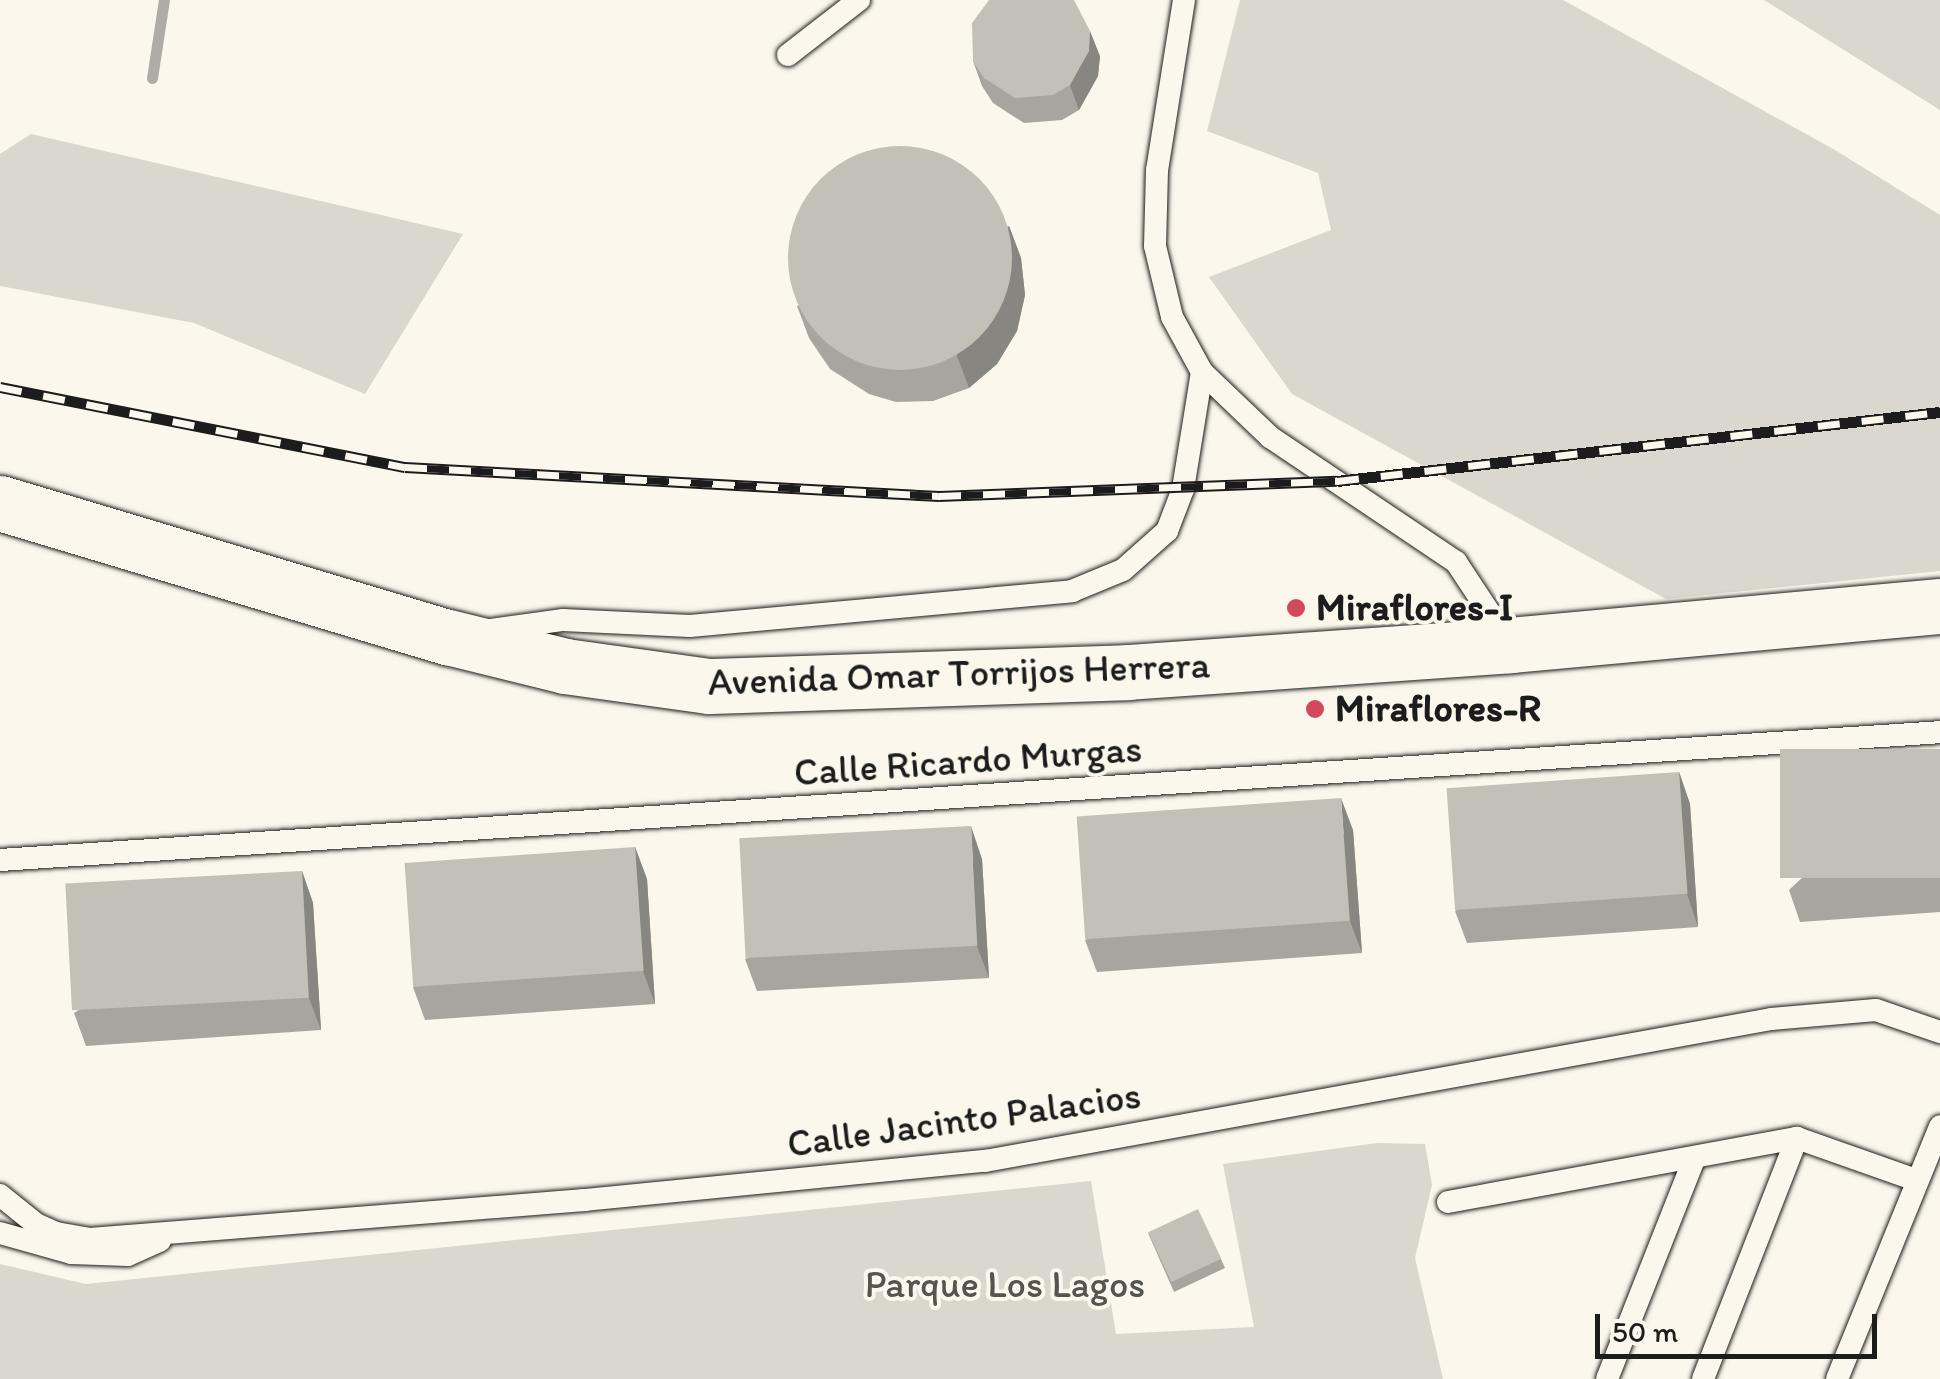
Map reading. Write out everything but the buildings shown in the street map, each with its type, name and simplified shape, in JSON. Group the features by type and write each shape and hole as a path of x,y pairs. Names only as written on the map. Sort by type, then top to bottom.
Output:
{"main road":[{"name":"Avenida Omar Torrijos Herrera","path":"0,503 448,637 566,666 709,686 1128,672 1510,644 1940,606"}],"lane":[{"path":"788,55 858,0"},
{"path":"1184,0 1157,170 1155,246 1172,317 1202,372 1270,437 1456,562 1510,644"},
{"path":"448,637 563,620 690,626 1072,591 1123,570 1166,532 1183,489 1202,372"},
{"name":"Calle Ricardo Murgas","path":"0,860 1940,732"},
{"name":"Calle Jacinto Palacios","path":"0,1195 36,1224 56,1233 90,1238 176,1234 986,1161 1770,1019 1876,1010 1940,1032"},
{"path":"1837,1379 1940,1126"},
{"path":"1448,1202 1694,1160 1797,1138 1916,1180"},
{"path":"1703,1379 1797,1138"},
{"path":"1608,1379 1694,1160"},
{"path":"0,1233 71,1253 128,1255 176,1234"}],"green space":[{"path":"1240,0 1563,0 1835,150 1940,215 1940,571 1666,599 1292,394 1209,277 1331,230 1318,173 1207,131"},
{"path":"1764,0 1940,0 1940,110"},
{"path":"31,134 463,234 365,394 194,323 0,286 0,154"},
{"name":"Parque Los Lagos","path":"1377,1143 1425,1144 1432,1185 1415,1258 1443,1379 0,1379 0,1264 86,1284 1091,1181 1116,1334 1254,1327 1223,1164"}],"waterway":[{"path":"152,78 164,0"}],"railway":[{"path":"0,387 405,467 939,496 1337,481 1940,412"}],"place":[{"name":"Miraflores-I","path":"1296,608"},
{"name":"Miraflores-R","path":"1315,709"}]}
